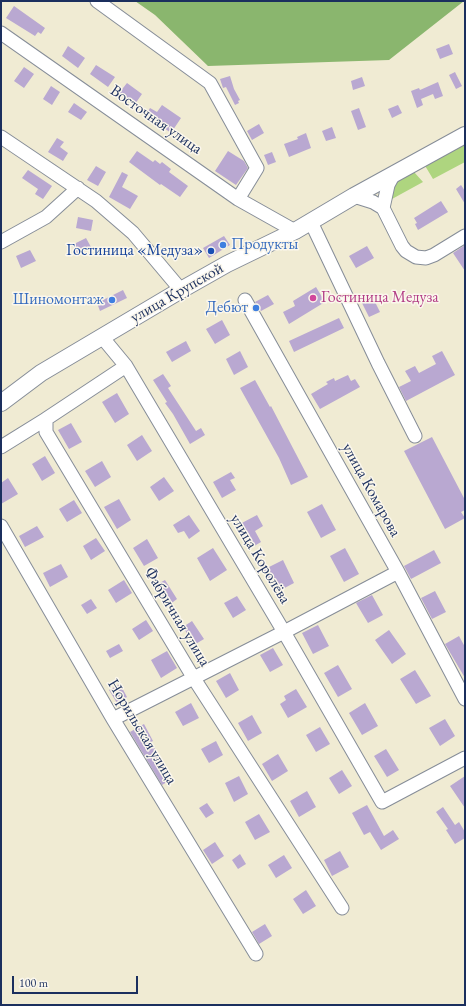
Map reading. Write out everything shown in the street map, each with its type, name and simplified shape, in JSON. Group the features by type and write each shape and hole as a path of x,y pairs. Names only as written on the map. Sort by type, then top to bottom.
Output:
{"main road":[{"name":"улица Крупской","path":"1,403 41,373 181,290 227,264 295,231 354,196 465,135"}],"street":[{"path":"97,1 210,83 257,168 238,199"},
{"name":"Восточная улица","path":"1,33 238,199 295,231"},
{"path":"1,137 96,201 133,233 181,290"},
{"path":"382,208 388,186 394,174"},
{"path":"1,242 46,218 78,188"},
{"path":"354,196 373,202 382,208 402,246 416,257 426,258 434,255 465,236"},
{"path":"311,222 378,364 415,436"},
{"name":"улица Комарова","path":"244,300 398,572 465,699"},
{"name":"улица Королёва","path":"102,337 126,366 284,632 382,802 465,758"},
{"path":"1,447 126,366"},
{"name":"Фабричная улица","path":"46,419 46,432 193,677 342,908"},
{"name":"Норильская улица","path":"1,526 113,719 256,954"},
{"path":"113,719 398,572"}],"green space":[{"path":"135,1 464,1 389,60 208,66 155,15"},
{"path":"465,141 465,162 433,179 424,164"},
{"path":"414,172 423,182 392,199 387,185"}],"building":[{"path":"14,6 45,28 41,34 38,32 35,36 6,18"},
{"path":"449,44 453,54 440,59 436,49"},
{"path":"68,46 85,58 78,68 62,56"},
{"path":"96,65 115,77 108,87 90,74"},
{"path":"24,67 34,74 24,88 14,81"},
{"path":"455,72 462,86 456,89 449,75"},
{"path":"230,76 234,89 240,100 238,101 239,103 235,105 226,87 223,88 220,79"},
{"path":"362,77 365,86 353,90 351,81"},
{"path":"438,82 443,96 435,99 433,94 421,99 423,105 417,108 411,91 419,88 420,90"},
{"path":"127,83 142,94 135,104 119,93"},
{"path":"51,86 60,92 52,105 43,99"},
{"path":"74,103 87,112 81,120 68,112"},
{"path":"162,105 181,118 171,133 146,115 150,108 157,112"},
{"path":"398,105 402,113 392,118 388,109"},
{"path":"359,108 366,127 358,130 351,111"},
{"path":"259,124 264,133 252,140 247,131"},
{"path":"332,127 336,138 326,141 322,131"},
{"path":"306,133 311,148 289,157 284,144 298,139 297,137"},
{"path":"57,138 64,142 60,147 68,153 63,161 48,152"},
{"path":"137,151 153,162 155,160 160,164 162,162 171,169 169,172 188,186 180,197 161,184 160,185 129,162"},
{"path":"228,151 244,161 248,168 236,185 215,171"},
{"path":"272,152 276,162 268,165 264,155"},
{"path":"96,166 106,172 98,186 87,180"},
{"path":"28,170 52,186 43,199 35,194 38,189 22,178"},
{"path":"122,172 128,175 122,187 138,196 130,209 109,197"},
{"path":"461,185 465,191 465,204 456,189"},
{"path":"441,201 448,212 418,230 415,224 417,223 414,218"},
{"path":"78,217 93,220 91,231 76,228"},
{"path":"224,236 230,245 209,258 203,248"},
{"path":"86,238 91,247 77,254 72,245"},
{"path":"465,245 465,271 453,253"},
{"path":"367,246 374,258 356,268 349,256"},
{"path":"30,250 36,261 21,268 16,256"},
{"path":"316,287 325,302 289,324 283,312 295,306 293,301"},
{"path":"123,290 127,298 100,311 97,303"},
{"path":"268,295 274,304 261,311 255,302"},
{"path":"372,296 380,312 369,317 361,301"},
{"path":"339,318 344,328 294,352 289,341"},
{"path":"222,320 230,335 215,344 206,329"},
{"path":"186,341 191,351 172,362 166,352"},
{"path":"240,351 248,367 234,375 226,359"},
{"path":"442,351 455,375 406,401 399,387 411,381 405,371 415,366 419,373 436,364 432,356"},
{"path":"163,374 171,386 168,388 196,431 201,428 205,435 190,444 153,380"},
{"path":"348,375 351,381 355,379 360,387 320,409 311,394 328,384 326,382 334,378 335,381"},
{"path":"255,380 270,407 271,406 308,477 291,485 279,458 240,388"},
{"path":"117,393 129,414 115,423 102,402"},
{"path":"71,423 82,442 69,449 58,430"},
{"path":"142,435 152,451 137,461 127,445"},
{"path":"432,437 465,500 465,510 461,512 465,518 445,529 404,451"},
{"path":"45,456 55,473 42,481 32,464"},
{"path":"102,461 111,477 95,487 85,471"},
{"path":"231,472 235,478 230,480 236,490 222,498 213,482"},
{"path":"164,477 174,491 159,501 150,487"},
{"path":"8,478 18,494 1,504 1,483"},
{"path":"119,499 131,520 117,529 104,507"},
{"path":"74,500 82,513 67,522 59,509"},
{"path":"322,504 336,530 321,538 307,512"},
{"path":"189,515 200,531 189,539 184,531 178,533 173,525"},
{"path":"257,515 263,526 255,531 261,542 251,548 238,525"},
{"path":"37,526 44,537 25,547 19,536"},
{"path":"96,538 105,551 91,560 83,546"},
{"path":"147,539 158,558 144,566 133,548"},
{"path":"213,548 227,570 210,581 197,558"},
{"path":"345,548 359,574 344,582 330,556"},
{"path":"434,550 441,563 411,579 404,566"},
{"path":"283,560 294,583 275,593 263,570"},
{"path":"61,564 68,577 50,587 43,573"},
{"path":"124,580 132,593 116,603 108,590"},
{"path":"165,580 177,599 169,605 156,585"},
{"path":"435,591 446,612 432,619 421,598"},
{"path":"372,595 383,615 368,623 356,603"},
{"path":"237,596 246,610 233,618 224,603"},
{"path":"91,599 97,608 87,614 81,605"},
{"path":"146,620 153,631 139,640 132,629"},
{"path":"192,621 204,639 194,645 183,627"},
{"path":"318,625 329,646 313,654 302,633"},
{"path":"389,630 406,654 392,664 375,640"},
{"path":"459,636 465,647 465,678 445,644"},
{"path":"119,644 123,651 110,658 106,651"},
{"path":"273,648 283,665 270,672 260,655"},
{"path":"167,651 177,668 161,678 151,660"},
{"path":"338,665 352,689 338,697 324,673"},
{"path":"415,670 431,696 416,704 400,679"},
{"path":"230,673 239,690 226,698 216,681"},
{"path":"120,684 127,697 117,703 109,690"},
{"path":"296,689 307,707 288,718 280,704 286,700 284,696"},
{"path":"191,703 199,718 183,726 175,712"},
{"path":"365,703 378,726 362,735 349,713"},
{"path":"252,715 262,733 248,741 238,723"},
{"path":"445,719 455,736 440,746 429,728"},
{"path":"144,724 153,741 151,742 172,779 162,785 130,732"},
{"path":"320,727 330,744 316,752 306,735"},
{"path":"216,741 223,755 209,763 201,749"},
{"path":"386,749 399,770 387,777 374,756"},
{"path":"278,754 288,771 272,781 262,764"},
{"path":"342,770 352,786 339,794 329,778"},
{"path":"239,776 248,794 234,802 225,783"},
{"path":"465,776 465,808 450,786"},
{"path":"307,791 316,807 299,817 290,801"},
{"path":"207,803 214,813 206,818 199,808"},
{"path":"367,805 384,836 393,830 399,839 381,850 370,832 364,835 352,813"},
{"path":"443,807 455,825 459,822 465,832 465,838 455,844 446,830 448,829 436,812"},
{"path":"259,814 270,832 255,840 245,822"},
{"path":"215,842 224,856 212,864 203,850"},
{"path":"340,851 349,867 332,876 324,860"},
{"path":"240,854 246,864 238,869 232,860"},
{"path":"284,855 292,868 276,878 268,865"},
{"path":"306,890 316,906 303,914 293,899"},
{"path":"265,924 272,936 259,944 252,932"}],"place":[{"name":"Продукты","path":"223,245"},
{"name":"Гостиница «Медуза»","path":"211,251"},
{"name":"Гостиница Медуза","path":"313,298"},
{"name":"Шиномонтаж","path":"112,300"},
{"name":"Дебют","path":"256,308"}]}
